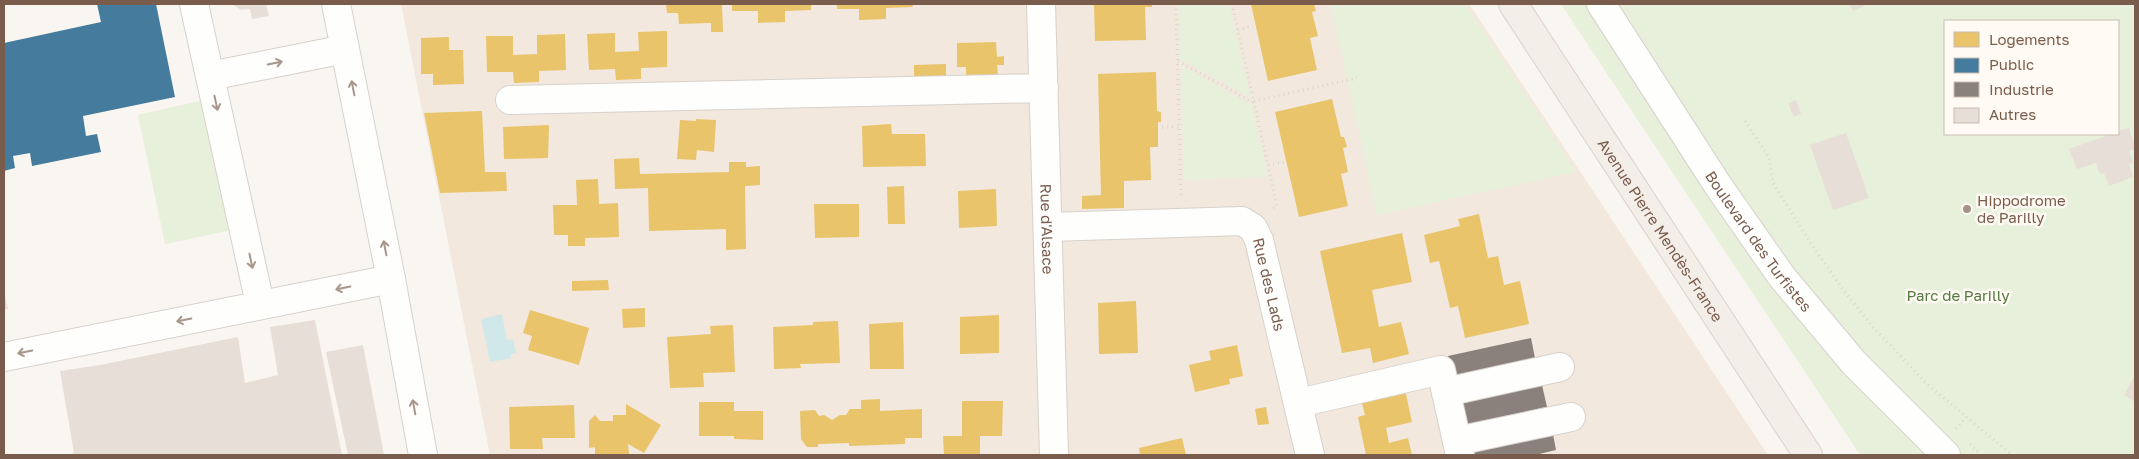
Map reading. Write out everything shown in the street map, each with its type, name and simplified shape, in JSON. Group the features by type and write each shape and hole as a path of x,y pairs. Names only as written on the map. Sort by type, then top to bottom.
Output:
{"main road":[{"name":"Avenue Pierre Mendès-France","path":"1513,4 1808,455"}],"street":[{"path":"194,4 260,304"},
{"path":"336,4 391,279 423,455"},
{"name":"Rue d'Alsace","path":"1041,4 1049,226 1054,455"},
{"name":"Boulevard des Turfistes","path":"1601,4 1719,187 1782,277 1854,363 1956,442"},
{"path":"210,76 345,49"},
{"path":"510,100 1044,88"},
{"name":"Rue des Lads","path":"1049,226 1242,222 1253,228 1259,240 1310,455"},
{"path":"4,357 391,279"},
{"path":"1446,392 1560,367"},
{"path":"1299,403 1441,370 1459,448 1571,417"}],"path":[{"path":"1176,4 1181,223"},
{"path":"1232,4 1277,206 1274,206 1253,228"},
{"path":"1238,30 1253,26"},
{"path":"1177,60 1254,102 1357,78"},
{"path":"1745,121 1769,157 1773,183 1841,288 1872,326 1927,384 2012,455"},
{"path":"1162,127 1179,127"},
{"path":"1268,165 1284,162"},
{"path":"1966,417 1956,430 1956,442 1981,455"},
{"path":"1949,423 1956,430"}],"shaded area":[{"path":"401,4 1469,4 1768,455 490,455"}],"green space":[{"path":"1179,4 1229,4 1251,98 1180,59"},
{"path":"1331,4 1465,4 1576,172 1377,215"},
{"name":"Parc de Parilly","path":"1561,4 2135,4 2135,455 1860,455"},
{"path":"1181,65 1252,105 1268,177 1184,180"},
{"path":"204,100 232,230 165,244 138,115"}],"water":[{"path":"502,314 507,340 513,339 516,353 511,354 511,358 490,362 481,319"}],"building: Logements":[{"path":"666,4 722,4 723,32 711,32 711,23 679,24 678,13 667,13"},
{"path":"732,4 811,4 811,10 785,11 785,22 758,23 758,11 732,11"},
{"path":"837,4 912,4 913,7 886,8 886,19 859,20 859,9 837,9"},
{"path":"1094,4 1152,4 1152,7 1145,7 1146,40 1095,41"},
{"path":"1251,4 1314,4 1316,11 1312,12 1318,36 1310,38 1317,70 1268,81"},
{"path":"667,31 667,67 641,68 641,79 616,80 615,69 589,70 587,34 615,33 615,52 639,51 638,32"},
{"path":"565,34 566,70 539,71 539,82 514,83 513,72 487,72 486,36 513,36 513,55 537,54 537,35"},
{"path":"449,37 449,50 463,50 464,84 433,85 433,74 421,74 421,38"},
{"path":"996,42 997,57 1004,56 1004,65 997,65 998,77 966,78 966,67 957,67 957,43"},
{"path":"946,64 946,80 914,81 914,65"},
{"path":"1156,72 1157,111 1161,112 1161,122 1158,122 1158,147 1150,147 1151,180 1124,181 1124,208 1082,209 1082,196 1101,195 1098,74"},
{"path":"1332,99 1341,137 1344,137 1347,147 1343,148 1348,172 1341,174 1348,206 1299,217 1275,112"},
{"path":"482,111 485,172 506,172 507,191 440,193 424,113"},
{"path":"696,119 716,120 714,152 697,150 696,160 677,159 680,120 696,121"},
{"path":"891,124 892,134 925,134 926,166 863,167 862,126"},
{"path":"549,125 548,158 504,159 503,127"},
{"path":"639,158 640,174 729,172 729,162 746,162 746,167 760,166 760,185 745,186 746,249 726,250 726,229 649,231 648,188 615,189 614,159"},
{"path":"598,179 599,204 618,203 619,237 585,238 585,246 568,246 568,235 554,235 553,205 577,205 576,180"},
{"path":"904,186 905,224 888,224 887,187"},
{"path":"996,189 997,226 959,228 958,191"},
{"path":"814,204 859,204 859,237 815,238"},
{"path":"1479,214 1488,258 1498,256 1504,285 1520,281 1529,324 1465,338 1458,306 1450,308 1439,261 1430,263 1424,235 1460,226 1458,219"},
{"path":"1402,233 1412,282 1372,290 1379,327 1401,322 1409,354 1373,363 1370,348 1342,353 1320,251"},
{"path":"608,280 609,290 572,291 572,281"},
{"path":"1136,301 1138,353 1099,354 1098,303"},
{"path":"645,308 645,327 623,328 622,309"},
{"path":"530,310 589,328 579,365 528,350 532,336 523,333"},
{"path":"999,315 999,353 960,354 960,317"},
{"path":"838,321 840,363 800,364 801,368 774,369 773,327 813,325 813,322"},
{"path":"903,322 904,369 870,369 869,324"},
{"path":"733,325 735,372 703,373 704,387 670,388 667,337 711,334 710,326"},
{"path":"1237,345 1243,376 1229,379 1230,384 1195,392 1189,365 1211,360 1209,351"},
{"path":"1404,385 1412,422 1386,428 1389,443 1408,438 1412,455 1366,455 1358,417 1365,415 1360,395"},
{"path":"880,399 880,411 922,409 922,438 905,438 905,444 849,446 849,443 818,444 818,447 807,447 801,439 800,411 815,410 819,416 824,415 832,420 840,415 846,415 850,409 861,409 861,400"},
{"path":"962,401 1003,401 1002,436 980,436 980,454 944,455 943,436 962,436"},
{"path":"699,402 734,402 734,411 763,411 763,440 734,439 734,436 699,436"},
{"path":"626,404 661,425 644,453 628,444 629,454 595,455 595,447 589,448 589,421 595,415 600,421 613,421 613,415 626,415"},
{"path":"574,405 575,438 542,438 543,449 510,449 509,407"},
{"path":"1266,407 1269,424 1258,425 1255,409"},
{"path":"1182,438 1186,455 1140,455 1139,448"}],"building: Public":[{"path":"97,4 156,4 175,97 83,116 86,136 97,134 101,152 32,166 30,153 13,156 15,168 4,171 4,43 101,22"}],"building: Industrie":[{"path":"1531,338 1535,358 1453,377 1448,356"},
{"path":"1542,385 1547,407 1464,425 1459,404"},
{"path":"1552,429 1556,450 1535,455 1471,455 1469,448"}],"building: Autres":[{"path":"232,4 266,4 269,16 252,19 250,9 241,10"},
{"path":"1849,4 1868,4 1853,11"},
{"path":"1796,100 1801,114 1794,117 1788,103"},
{"path":"2129,128 2135,147 2135,149 2129,151 2133,163 2129,164 2133,177 2109,186 2104,173 2100,174 2096,163 2077,169 2069,149 2108,135 2119,135 2119,131"},
{"path":"1846,133 1869,198 1833,210 1810,145"},
{"path":"4,292 8,309 4,310"},
{"path":"315,320 342,455 68,455 74,453 60,371 100,365 238,337 245,383 278,375 270,327"},
{"path":"363,345 384,455 348,455 326,352"},
{"path":"2135,375 2135,402 2124,395"}],"place":[{"name":"Hippodrome de Parilly","path":"1967,209"}]}
